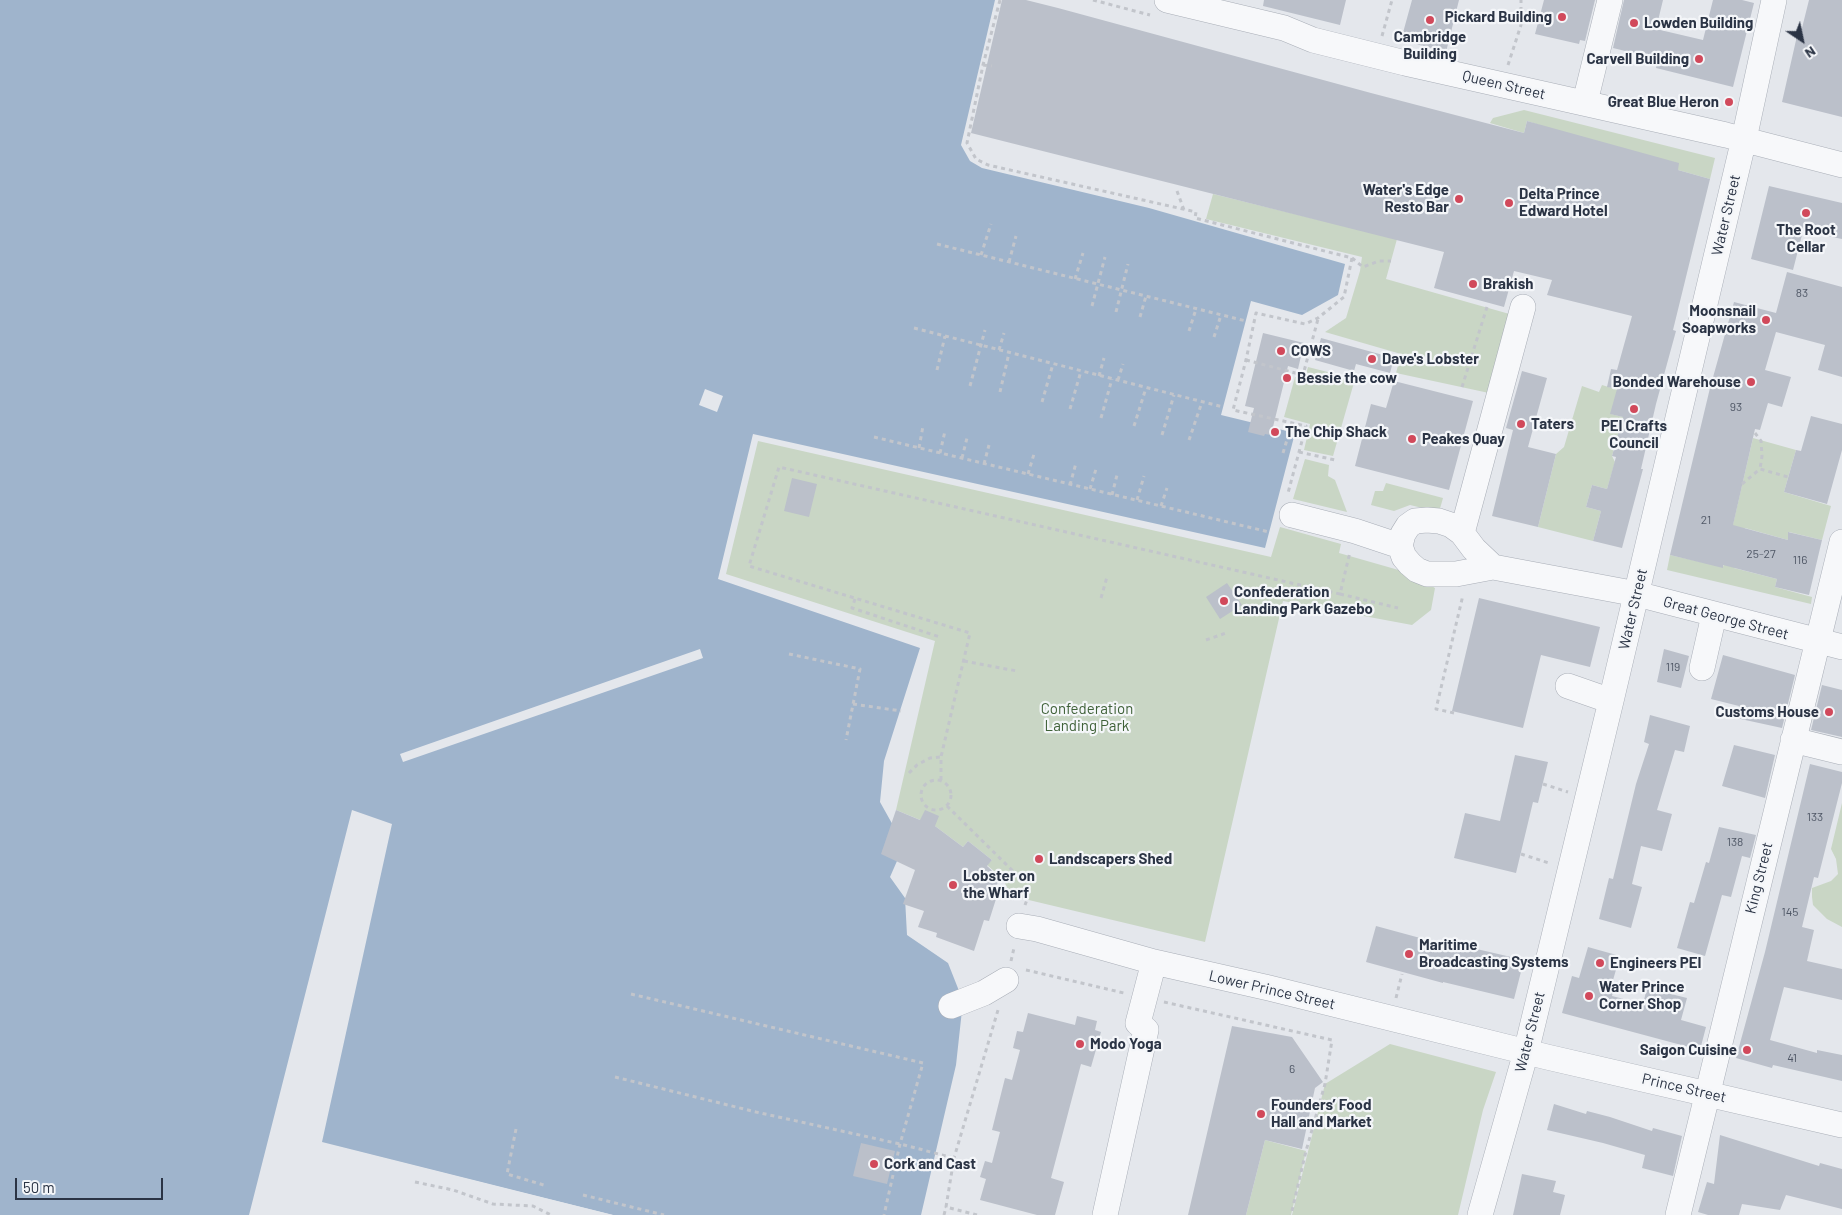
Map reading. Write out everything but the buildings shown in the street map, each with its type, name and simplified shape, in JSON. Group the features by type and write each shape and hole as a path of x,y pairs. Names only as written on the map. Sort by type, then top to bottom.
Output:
{"street":[{"name":"Queen Street","path":"1167,0 1284,28 1313,40 1397,61 1744,139 1842,165"},
{"path":"1585,102 1610,0"},
{"name":"Water Street","path":"1480,1215 1526,1052 1637,594 1744,139 1774,0"},
{"path":"1462,533 1523,307"},
{"path":"1289,508 1400,546 1403,534 1408,526 1415,521 1440,521 1451,525 1462,533 1493,567"},
{"name":"King Street","path":"1678,1215 1842,542"},
{"name":"Great George Street","path":"1400,546 1404,557 1410,564 1417,570 1427,574 1445,575 1493,567 1637,594 1842,648"},
{"path":"1702,668 1714,615"},
{"path":"1568,686 1611,701"},
{"path":"1794,740 1842,752"},
{"name":"Lower Prince Street","path":"1019,926 1037,929 1154,962 1526,1052"},
{"path":"1104,1215 1146,1030 1138,1023 1154,962"},
{"path":"951,1006 984,993 1006,980"},
{"name":"Prince Street","path":"1526,1052 1842,1125"}],"path":[{"path":"1000,0 983,65 967,143 976,159 988,165 1196,212 1195,218 1352,258 1363,267 1379,261 1391,261"},
{"path":"1507,70 1521,25 1521,0"},
{"path":"983,65 992,66"},
{"path":"1177,191 1184,210"},
{"path":"981,255 991,224"},
{"path":"1009,262 1016,236"},
{"path":"937,244 1246,321"},
{"path":"1075,278 1082,253"},
{"path":"1092,306 1104,257"},
{"path":"1289,508 1299,452 1306,426 1233,410 1256,313 1305,324 1318,318 1344,297 1352,258"},
{"path":"1116,312 1128,264"},
{"path":"1140,317 1146,296"},
{"path":"1462,387 1487,307"},
{"path":"1189,330 1196,309"},
{"path":"1214,337 1221,315"},
{"path":"1246,360 1303,375 1318,318"},
{"path":"914,328 1223,408"},
{"path":"970,386 984,330"},
{"path":"999,350 1004,333"},
{"path":"937,370 946,336"},
{"path":"1000,392 1009,353"},
{"path":"1099,376 1104,358"},
{"path":"1042,402 1052,364"},
{"path":"1118,380 1123,364"},
{"path":"1070,409 1081,371"},
{"path":"1101,418 1112,379"},
{"path":"1134,426 1146,388"},
{"path":"1162,435 1174,395"},
{"path":"1189,440 1202,402"},
{"path":"1284,453 1292,423"},
{"path":"919,448 923,426"},
{"path":"940,453 945,431"},
{"path":"1742,484 1760,469 1762,456 1761,442 1755,433"},
{"path":"874,437 1269,532"},
{"path":"962,458 967,438"},
{"path":"984,464 989,446"},
{"path":"1299,452 1335,460"},
{"path":"1028,474 1034,454"},
{"path":"1070,484 1076,464"},
{"path":"941,780 941,757 970,632 750,566 779,467 1398,608"},
{"path":"1090,489 1096,469"},
{"path":"1760,469 1788,477"},
{"path":"1112,494 1117,474"},
{"path":"1136,500 1144,476"},
{"path":"1161,506 1167,488"},
{"path":"1340,594 1355,531"},
{"path":"1454,713 1436,709 1469,571"},
{"path":"1101,598 1107,577"},
{"path":"855,598 852,608 940,637"},
{"path":"1206,640 1226,633"},
{"path":"789,654 860,669 846,740"},
{"path":"964,661 1017,671"},
{"path":"854,704 900,711"},
{"path":"908,773 917,765 930,758 941,757"},
{"path":"941,780 951,792 952,797 947,806 939,811 929,810 921,798 922,788 926,784 941,780"},
{"path":"1543,784 1570,792"},
{"path":"947,806 1021,879 1028,897"},
{"path":"1521,854 1550,864"},
{"path":"1396,1001 1402,974"},
{"path":"631,994 923,1062 900,1144 884,1215"},
{"path":"615,1077 954,1158"},
{"path":"516,1130 507,1174 547,1186"},
{"path":"415,1182 453,1190 493,1204 533,1206 550,1215"},
{"path":"583,1195 664,1215"},
{"path":"944,1215 946,1207"}],"green space":[{"path":"1524,110 1715,158 1710,179 1527,121 1524,133 1490,123 1493,118"},
{"path":"1213,194 1397,239 1386,279 1513,315 1489,393 1396,373 1401,354 1325,332 1346,318 1360,271 1362,257 1206,219"},
{"path":"1308,367 1355,379 1333,456 1304,450 1310,424 1284,417 1295,377 1305,378"},
{"path":"1602,385 1618,390 1611,414 1623,417 1612,456 1615,462 1607,489 1592,485 1586,507 1601,511 1593,541 1538,527 1556,454 1564,447 1582,386 1599,392"},
{"path":"1753,438 1796,450 1784,492 1831,506 1822,540 1789,532 1788,540 1745,528 1734,568 1777,579 1775,587 1812,597 1811,604 1667,570 1670,555 1723,567"},
{"name":"Confederation Landing Park","path":"758,441 1271,557 1280,527 1341,544 1339,553 1409,573 1435,588 1431,610 1412,625 1283,601 1205,942 1012,896 1002,878 987,865 992,860 968,841 963,847 935,826 896,810 935,641 726,574"},
{"path":"1305,459 1329,465 1328,476 1335,480 1347,512 1293,499"},
{"path":"1386,483 1443,498 1439,512 1410,505 1394,511 1371,505 1375,491 1383,491"},
{"path":"1842,803 1842,927 1827,919 1813,905 1812,888 1831,881 1838,874 1836,859 1831,849"},
{"path":"1390,1044 1496,1072 1483,1110 1458,1215 1292,1215 1325,1084"},
{"path":"1265,1140 1306,1151 1291,1215 1246,1215"}],"water":[{"path":"0,0 995,0 961,145 970,161 982,168 1149,208 1345,264 1338,295 1302,315 1251,301 1221,415 1295,433 1265,548 753,434 718,579 920,648 884,761 880,802 904,845 890,877 905,898 907,935 948,963 963,1001 956,1065 921,1215 613,1215 322,1142 392,824 352,810 249,1215 0,1215"}],"pier":[{"path":"705,389 723,396 717,412 699,405"},
{"path":"700,649 703,658 403,762 400,754"},
{"path":"335,1146 613,1215 603,1215 334,1148"}],"place":[{"name":"Pickard Building","path":"1562,17"},
{"name":"Cambridge Building","path":"1430,20"},
{"name":"Lowden Building","path":"1634,23"},
{"name":"Carvell Building","path":"1699,59"},
{"name":"Great Blue Heron","path":"1729,102"},
{"name":"Water's Edge Resto Bar","path":"1459,199"},
{"name":"Delta Prince Edward Hotel","path":"1509,203"},
{"name":"The Root Cellar","path":"1806,213"},
{"name":"Brakish","path":"1473,284"},
{"name":"Moonsnail Soapworks","path":"1766,320"},
{"name":"COWS","path":"1281,351"},
{"name":"Dave's Lobster","path":"1372,359"},
{"name":"Bessie the cow","path":"1287,378"},
{"name":"Bonded Warehouse","path":"1751,382"},
{"name":"PEI Crafts Council","path":"1634,409"},
{"name":"Taters","path":"1521,424"},
{"name":"The Chip Shack","path":"1275,432"},
{"name":"Peakes Quay","path":"1412,439"},
{"name":"Confederation Landing Park Gazebo","path":"1224,601"},
{"name":"Customs House","path":"1829,712"},
{"name":"Landscapers Shed","path":"1039,859"},
{"name":"Lobster on the Wharf","path":"953,885"},
{"name":"Maritime Broadcasting Systems","path":"1409,954"},
{"name":"Engineers PEI","path":"1600,963"},
{"name":"Water Prince Corner Shop","path":"1589,996"},
{"name":"Modo Yoga","path":"1080,1044"},
{"name":"Saigon Cuisine","path":"1747,1050"},
{"name":"Founders’ Food Hall and Market","path":"1261,1114"},
{"name":"Cork and Cast","path":"874,1164"}]}
